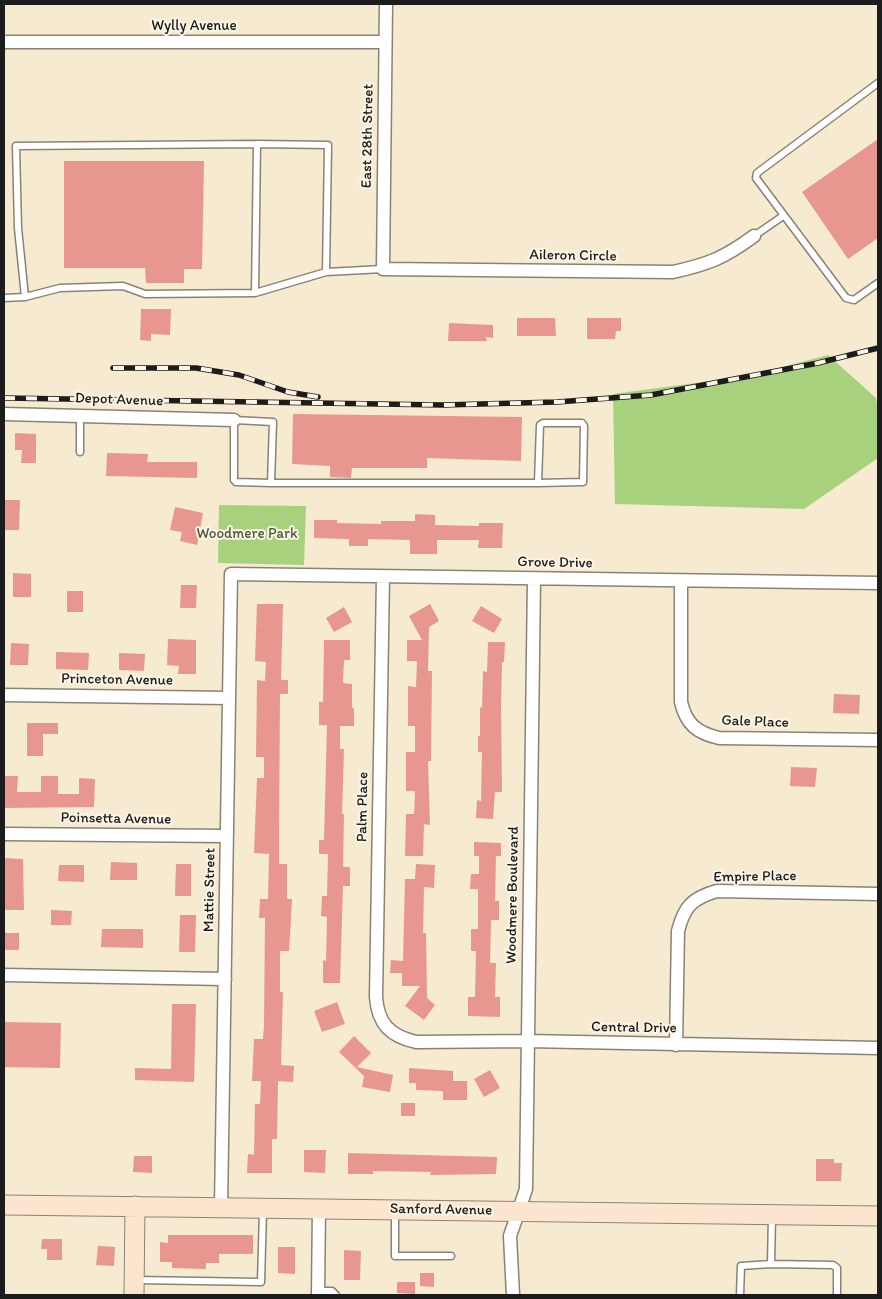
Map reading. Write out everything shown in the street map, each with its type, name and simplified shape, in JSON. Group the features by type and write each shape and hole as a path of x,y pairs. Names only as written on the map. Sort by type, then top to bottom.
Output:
{"main road":[{"name":"Sanford Avenue","path":"4,1205 878,1216"},
{"path":"134,1206 134,1288"}],"street":[{"name":"East 28th Street","path":"383,269 386,4"},
{"name":"Wylly Avenue","path":"4,42 385,42"},
{"name":"Aileron Circle","path":"383,269 673,272 700,266 727,256 754,236"},
{"name":"Depot Avenue","path":"4,414 234,420"},
{"name":"Grove Drive","path":"231,574 878,583"},
{"name":"Mattie Street","path":"221,1207 231,574"},
{"name":"Palm Place","path":"383,577 376,997 379,1017 390,1033"},
{"name":"Woodmere Boulevard","path":"513,1295 510,1236 526,1189 534,578"},
{"name":"Gale Place","path":"681,581 682,702 684,716 694,730 719,738 878,740"},
{"name":"Princeton Avenue","path":"4,695 229,698"},
{"name":"Poinsetta Avenue","path":"4,834 227,836"},
{"name":"Empire Place","path":"676,1045 678,931 682,914 702,895 717,891 878,894"},
{"path":"4,975 225,980"},
{"name":"Central Drive","path":"390,1033 402,1039 416,1042 878,1048"},
{"path":"318,1293 319,1208"}],"lane":[{"path":"878,83 757,173 756,178 846,298 854,300 878,284"},
{"path":"255,293 257,144"},
{"path":"25,297 18,228 16,146 328,145 326,272"},
{"path":"754,236 783,216"},
{"path":"4,298 25,297 60,288 123,286 145,294 255,293 326,272 383,269"},
{"path":"80,416 80,452"},
{"path":"272,483 273,422 234,420 234,480 236,482 272,483 538,483 582,482 584,426 582,423 543,423 540,425 538,483"},
{"path":"134,1288 261,1282 263,1207"},
{"path":"395,1209 395,1256 451,1256"},
{"path":"771,1264 772,1216"},
{"path":"740,1295 741,1266 771,1264 833,1265 837,1268 837,1295"},
{"path":"318,1293 332,1291 336,1295"}],"green space":[{"path":"828,355 876,398 878,409 878,458 804,509 615,504 613,394 748,376"},
{"name":"Woodmere Park","path":"219,505 306,506 304,565 218,563"}],"building":[{"path":"878,139 878,238 848,259 802,192"},
{"path":"64,161 204,161 202,269 184,269 184,283 146,283 145,268 64,268"},
{"path":"141,309 171,309 170,335 151,334 151,341 140,340"},
{"path":"517,318 555,318 556,336 517,336"},
{"path":"587,318 621,318 621,331 616,331 615,339 587,339"},
{"path":"449,323 493,325 493,338 486,337 487,341 448,341"},
{"path":"293,414 522,417 521,461 427,458 427,468 352,468 351,478 330,477 330,466 292,464"},
{"path":"15,433 36,434 36,463 21,463 22,450 15,450"},
{"path":"107,453 148,454 147,462 197,462 197,478 106,476"},
{"path":"4,500 20,500 19,530 4,530"},
{"path":"175,507 203,513 197,545 180,541 182,532 170,530"},
{"path":"415,514 435,515 435,525 479,526 479,523 503,523 502,548 478,548 479,540 437,540 437,554 410,554 410,540 368,539 368,546 349,546 349,539 314,538 314,520 337,520 337,523 381,524 381,521 415,521"},
{"path":"13,573 31,574 31,597 13,597"},
{"path":"181,585 197,585 196,608 180,608"},
{"path":"67,591 83,591 83,612 67,612"},
{"path":"257,604 283,604 281,680 288,680 288,694 280,694 279,864 287,864 287,899 292,899 289,951 280,951 280,992 283,992 281,1065 294,1066 293,1082 278,1081 277,1139 272,1139 272,1173 247,1173 248,1154 254,1155 255,1104 260,1104 261,1081 252,1081 254,1039 263,1039 265,918 259,918 260,899 268,899 269,854 254,853 257,778 264,778 264,757 256,757 257,680 265,681 266,662 255,661"},
{"path":"430,604 439,621 429,627 428,671 432,671 431,761 428,761 430,825 424,824 423,856 405,856 406,814 414,814 415,791 406,791 406,752 415,752 415,726 408,726 408,686 416,687 417,661 407,661 407,640 422,640 409,616"},
{"path":"481,606 502,619 494,633 472,621"},
{"path":"344,607 352,622 334,632 326,618"},
{"path":"168,639 196,640 196,674 178,674 179,666 167,665"},
{"path":"324,640 350,640 350,660 344,660 343,683 352,684 352,708 354,708 354,726 340,726 340,749 344,749 343,867 350,867 350,886 343,886 340,983 323,983 323,960 326,961 327,917 321,916 322,896 327,896 328,854 319,854 319,840 324,840 327,725 319,725 319,702 323,702"},
{"path":"488,642 505,642 504,662 502,662 501,708 502,792 495,792 493,819 476,818 477,800 481,801 482,752 478,752 478,736 480,736 483,671 487,672"},
{"path":"11,643 29,644 28,665 10,665"},
{"path":"56,652 89,653 88,670 56,669"},
{"path":"119,653 145,654 144,671 119,670"},
{"path":"834,694 860,695 859,714 833,713"},
{"path":"27,723 58,723 58,734 43,734 43,756 27,756"},
{"path":"791,767 817,768 815,787 790,786"},
{"path":"4,776 18,776 17,792 41,792 41,776 58,776 58,794 79,794 79,778 95,779 94,807 4,808"},
{"path":"474,842 501,843 501,856 496,856 495,901 499,901 499,920 491,920 490,963 496,963 495,997 500,997 500,1017 468,1016 468,997 475,997 476,951 471,951 471,929 478,929 478,889 470,889 471,874 479,874 479,856 474,856"},
{"path":"4,858 23,859 24,910 4,910"},
{"path":"111,862 137,863 137,880 110,880"},
{"path":"176,864 191,864 191,896 175,896"},
{"path":"416,864 435,865 434,888 424,887 423,933 426,933 427,998 435,1005 424,1020 405,1006 420,986 402,986 402,973 390,973 391,960 403,961 405,879 415,879"},
{"path":"59,865 84,865 84,882 58,881"},
{"path":"51,910 72,911 71,925 51,925"},
{"path":"180,915 196,915 195,952 179,952"},
{"path":"102,929 143,929 143,948 101,947"},
{"path":"4,933 19,933 19,950 4,950"},
{"path":"337,1002 345,1024 322,1032 314,1011"},
{"path":"172,1004 196,1004 194,1082 135,1080 135,1068 171,1069"},
{"path":"4,1022 61,1023 60,1068 4,1067"},
{"path":"354,1036 371,1053 357,1067 393,1075 390,1092 362,1087 364,1076 339,1052"},
{"path":"409,1068 453,1071 453,1081 467,1081 467,1100 443,1100 443,1091 416,1090 416,1083 409,1083"},
{"path":"490,1070 500,1088 484,1097 474,1079"},
{"path":"401,1103 415,1103 415,1116 401,1116"},
{"path":"304,1150 326,1150 325,1173 304,1172"},
{"path":"348,1153 497,1157 496,1174 430,1175 431,1172 373,1171 373,1174 348,1174"},
{"path":"134,1156 152,1156 152,1173 133,1172"},
{"path":"816,1159 834,1159 834,1163 842,1163 841,1181 816,1181"},
{"path":"168,1235 253,1235 253,1254 219,1254 219,1263 206,1263 206,1269 172,1268 172,1262 160,1262 160,1242 168,1243"},
{"path":"42,1239 62,1239 62,1260 47,1260 47,1249 41,1249"},
{"path":"98,1246 115,1247 114,1266 96,1265"},
{"path":"278,1247 295,1247 295,1274 278,1273"},
{"path":"344,1250 361,1251 360,1280 344,1280"},
{"path":"420,1273 434,1273 434,1287 420,1286"},
{"path":"397,1282 415,1282 415,1294 397,1293"}],"railway":[{"path":"4,398 443,405 557,402 651,395 818,363 878,348"},
{"path":"113,368 196,368 239,375 288,392 318,397"}]}
